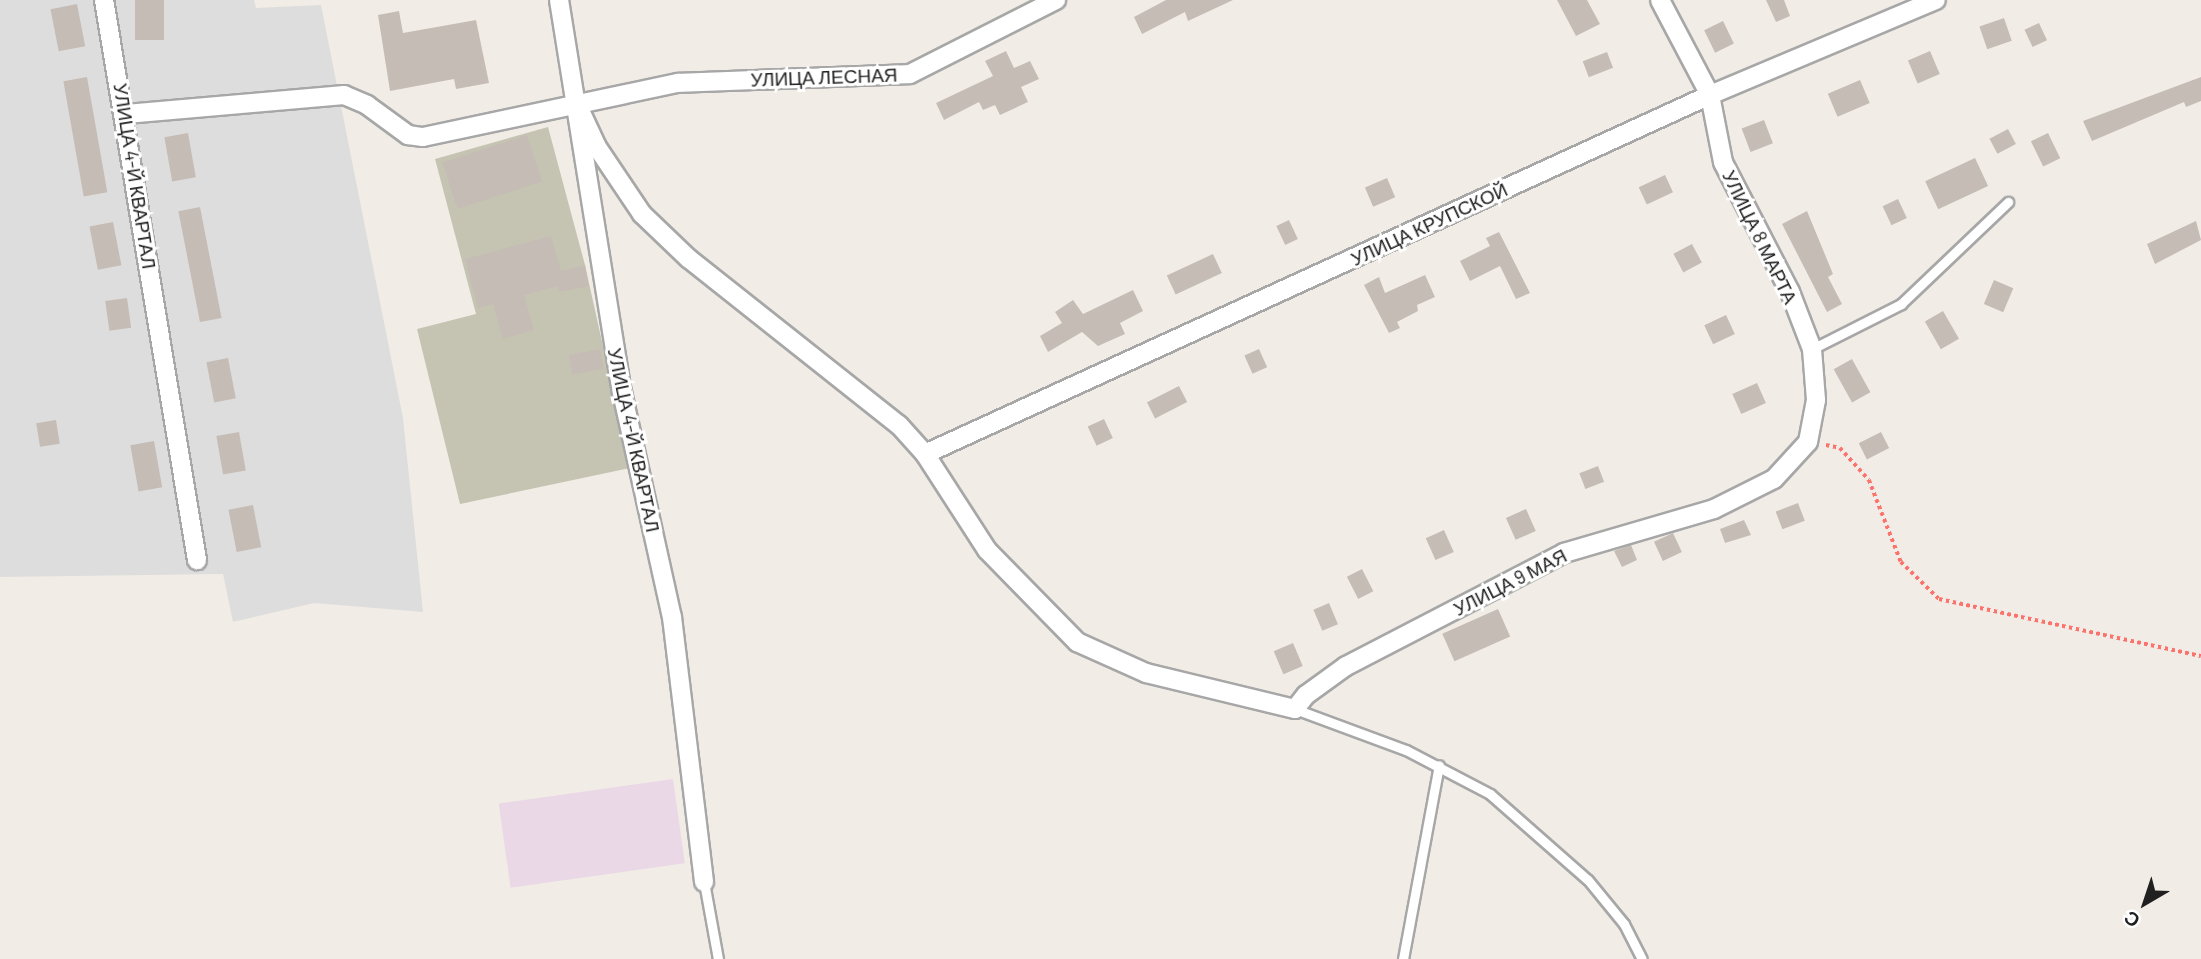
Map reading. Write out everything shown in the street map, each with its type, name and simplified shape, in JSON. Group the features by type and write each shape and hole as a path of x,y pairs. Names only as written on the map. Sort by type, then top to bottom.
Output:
{"street":[{"name":"УЛИЦА 4-Й КВАРТАЛ","path":"104,0 197,560"},
{"name":"УЛИЦА 4-Й КВАРТАЛ","path":"559,0 620,379 672,617 704,881"},
{"name":"УЛИЦА ЛЕСНАЯ","path":"125,114 344,95 367,105 408,135 423,137 707,79 807,80 910,74 1056,0"},
{"name":"УЛИЦА 8 МАРТА","path":"1660,0 1710,95 1723,163 1790,292 1812,349 1816,400 1808,442"},
{"name":"УЛИЦА КРУПСКОЙ","path":"925,454 1710,95 1936,0"},
{"path":"577,104 597,147 642,214 688,258 899,425 925,454 987,550 1077,642 1146,673 1295,709"},
{"name":"УЛИЦА 9 МАЯ","path":"1295,709 1306,695 1346,666 1564,553 1714,509 1774,479 1808,442"}],"lane":[{"path":"1812,349 1901,304 2008,202"},
{"path":"1295,709 1439,765 1490,794 1566,859 1624,924 1642,959"},
{"path":"1403,959 1439,765"},
{"path":"704,881 718,959"}],"path":[{"path":"1808,442 1840,448 1869,481 1901,562 1939,599 2138,646 2201,656"}],"shaded area":[{"path":"0,0 254,0 256,8 321,5 403,418 423,612 314,603 233,622 223,574 0,577"},
{"path":"548,127 585,265 630,468 460,504 417,329 476,314 435,159"},
{"path":"673,779 685,863 511,888 499,803"}],"building":[{"path":"135,0 164,0 164,40 135,40"},
{"path":"1166,0 1233,0 1188,21 1185,12 1142,34 1134,17"},
{"path":"1557,0 1587,0 1600,24 1576,36"},
{"path":"1766,0 1784,0 1790,16 1776,22"},
{"path":"77,4 85,46 59,51 50,9"},
{"path":"399,11 403,33 476,20 489,83 456,89 454,79 390,91 378,15"},
{"path":"2004,18 2012,41 1987,49 1979,26"},
{"path":"1723,21 1734,43 1715,53 1704,30"},
{"path":"2039,23 2047,40 2033,47 2024,30"},
{"path":"1006,51 1014,68 1030,61 1039,79 1021,87 1028,102 1000,115 995,105 983,110 979,102 944,120 936,103 993,76 985,61"},
{"path":"1930,51 1940,74 1918,83 1908,60"},
{"path":"1607,52 1613,68 1589,77 1583,61"},
{"path":"87,77 107,192 84,196 63,81"},
{"path":"2201,77 2201,101 2186,107 2184,102 2092,141 2083,121"},
{"path":"1860,80 1870,103 1838,117 1828,94"},
{"path":"1764,120 1773,143 1751,152 1742,129"},
{"path":"2008,129 2016,144 1997,154 1989,139"},
{"path":"188,133 196,177 172,181 164,137"},
{"path":"2048,133 2060,158 2043,166 2031,141"},
{"path":"527,135 542,182 457,209 442,163"},
{"path":"1975,158 1988,186 1938,209 1925,181"},
{"path":"1665,175 1673,192 1647,204 1639,187"},
{"path":"1387,178 1395,197 1373,207 1365,187"},
{"path":"1898,199 1907,218 1891,225 1883,206"},
{"path":"200,207 222,318 200,322 178,211"},
{"path":"1807,211 1833,274 1828,277 1842,304 1827,312 1782,224"},
{"path":"1289,220 1298,239 1285,245 1276,226"},
{"path":"2196,221 2201,240 2155,264 2147,244"},
{"path":"113,222 121,265 98,270 89,227"},
{"path":"1499,232 1530,293 1516,299 1500,266 1470,281 1460,261 1490,246 1486,238"},
{"path":"551,236 561,271 585,265 589,286 559,292 558,286 524,295 534,330 503,339 493,304 478,308 465,259"},
{"path":"1692,244 1702,263 1683,272 1673,254"},
{"path":"1213,254 1222,273 1176,295 1167,276"},
{"path":"1425,275 1435,297 1417,305 1418,311 1397,322 1400,328 1389,333 1364,285 1379,277 1385,293"},
{"path":"1994,280 2013,288 2003,312 1984,304"},
{"path":"1133,290 1143,311 1120,323 1125,334 1098,346 1082,332 1048,352 1040,336 1062,323 1055,312 1073,300 1083,314"},
{"path":"127,298 131,328 109,331 105,301"},
{"path":"1943,311 1959,339 1941,349 1925,322"},
{"path":"1726,315 1735,334 1713,344 1704,325"},
{"path":"600,349 604,369 572,375 569,355"},
{"path":"1259,349 1267,367 1253,374 1244,356"},
{"path":"228,358 236,398 214,402 206,362"},
{"path":"1852,359 1870,392 1852,402 1834,369"},
{"path":"1757,383 1766,403 1741,414 1732,394"},
{"path":"1179,386 1187,402 1155,418 1147,402"},
{"path":"1104,419 1113,438 1097,446 1088,427"},
{"path":"56,420 60,444 40,447 36,423"},
{"path":"239,432 246,470 223,474 216,436"},
{"path":"1881,432 1889,448 1867,459 1859,443"},
{"path":"154,441 162,487 139,491 130,445"},
{"path":"1598,466 1604,482 1585,489 1579,473"},
{"path":"1798,503 1805,521 1782,529 1776,512"},
{"path":"253,505 261,547 237,552 228,510"},
{"path":"1526,509 1536,531 1516,540 1506,518"},
{"path":"1744,520 1751,535 1725,543 1720,529"},
{"path":"1444,530 1454,552 1435,560 1426,538"},
{"path":"1673,533 1682,552 1663,561 1654,542"},
{"path":"1631,545 1637,560 1622,567 1614,551"},
{"path":"1362,569 1373,591 1358,599 1347,577"},
{"path":"1329,603 1338,624 1322,631 1313,610"},
{"path":"1498,609 1510,636 1454,661 1442,634"},
{"path":"1293,643 1303,666 1283,674 1274,651"}]}
